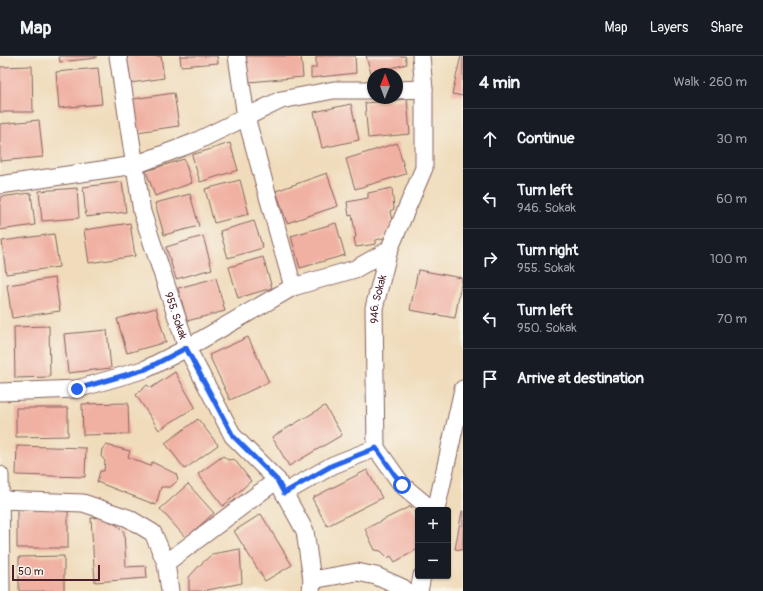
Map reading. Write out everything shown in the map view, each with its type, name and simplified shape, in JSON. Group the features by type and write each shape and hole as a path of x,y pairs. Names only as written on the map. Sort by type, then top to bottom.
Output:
{"street":[{"name":"955. Sokak","path":"118,56 142,212 186,348 233,436 280,487 305,531 311,585"},
{"path":"237,56 246,117 293,287"},
{"name":"946. Sokak","path":"376,448 374,308 389,250 424,168 424,90 420,56"},
{"path":"0,185 135,165 193,143 281,100 334,90 367,90"},
{"path":"403,90 424,90"},
{"path":"0,392 77,389 146,369 293,287 355,269 389,250"},
{"path":"437,507 463,389"},
{"path":"166,563 280,487 376,448 402,485 428,507"},
{"path":"0,475 1,591"},
{"path":"0,500 83,502 128,518 153,533 166,563 170,591"},
{"path":"311,585 357,572 376,576 403,588 406,591"},
{"path":"419,591 421,579"}],"building":[{"path":"59,56 96,56 96,58 60,62"},
{"path":"127,56 161,56 164,78 131,83"},
{"path":"180,56 217,56 218,63 181,66"},
{"path":"246,56 301,56 303,77 249,82"},
{"path":"316,56 355,56 356,73 311,78 311,68 316,68"},
{"path":"366,56 405,56 407,64 391,68 370,68"},
{"path":"461,56 463,56 463,96 452,94"},
{"path":"32,66 33,112 0,112 0,67"},
{"path":"98,68 102,104 59,108 56,72"},
{"path":"174,93 179,126 137,132 133,99"},
{"path":"403,99 407,99 410,134 368,138 365,103 403,104"},
{"path":"351,104 359,140 322,148 314,112"},
{"path":"39,120 43,157 0,161 0,124"},
{"path":"230,143 238,170 200,182 192,155"},
{"path":"397,143 406,174 355,189 346,159"},
{"path":"184,159 192,183 155,196 146,171"},
{"path":"327,173 338,206 287,223 276,191"},
{"path":"240,180 249,214 214,223 205,189"},
{"path":"122,182 126,212 86,217 83,187"},
{"path":"77,188 79,218 42,221 39,191"},
{"path":"392,188 394,209 390,211 392,221 390,229 384,238 376,240 376,244 356,247 354,238 356,237 352,215 349,216 347,202 368,198 368,193"},
{"path":"31,193 35,225 0,230 0,197"},
{"path":"190,194 199,226 164,235 155,203"},
{"path":"254,221 263,248 228,258 220,231"},
{"path":"130,223 135,256 89,263 84,230"},
{"path":"336,223 345,255 300,268 291,236"},
{"path":"54,234 59,267 6,274 2,241"},
{"path":"203,236 212,269 176,279 166,247"},
{"path":"263,257 272,288 238,298 229,267"},
{"path":"418,270 462,278 455,318 410,310"},
{"path":"55,278 60,311 12,318 7,285"},
{"path":"216,278 225,311 187,321 178,288"},
{"path":"156,308 166,342 127,353 117,319"},
{"path":"49,326 50,377 15,378 14,327"},
{"path":"107,330 111,368 68,373 64,334"},
{"path":"248,337 269,382 230,400 209,355"},
{"path":"175,372 195,407 159,430 136,395 147,385 151,388"},
{"path":"128,403 129,434 83,435 82,404"},
{"path":"325,406 342,435 289,466 272,437"},
{"path":"16,408 68,408 68,436 16,437"},
{"path":"198,419 218,445 185,469 165,443"},
{"path":"106,445 130,451 128,457 150,466 152,462 176,474 178,480 169,487 161,487 156,505 97,482 100,471 104,471 105,461 101,456 102,449"},
{"path":"17,446 86,448 85,477 16,475"},
{"path":"223,456 228,460 234,459 251,481 223,506 198,474"},
{"path":"367,470 382,498 327,526 312,498"},
{"path":"188,484 214,513 186,538 160,509"},
{"path":"411,506 415,513 415,551 395,562 391,556 388,558 381,551 375,550 365,529"},
{"path":"17,509 68,509 68,548 17,548"},
{"path":"463,511 463,550 455,549"},
{"path":"261,514 292,565 265,581 234,531"},
{"path":"102,517 118,526 124,532 126,567 146,566 147,578 95,582 91,518"},
{"path":"240,549 242,583 203,591 189,591 189,577 212,554"},
{"path":"64,556 64,591 19,591 19,557"}],"route":[{"path":"77,389 146,369 186,348 233,436 277,480 284,493 333,465 376,448 402,485"}]}
